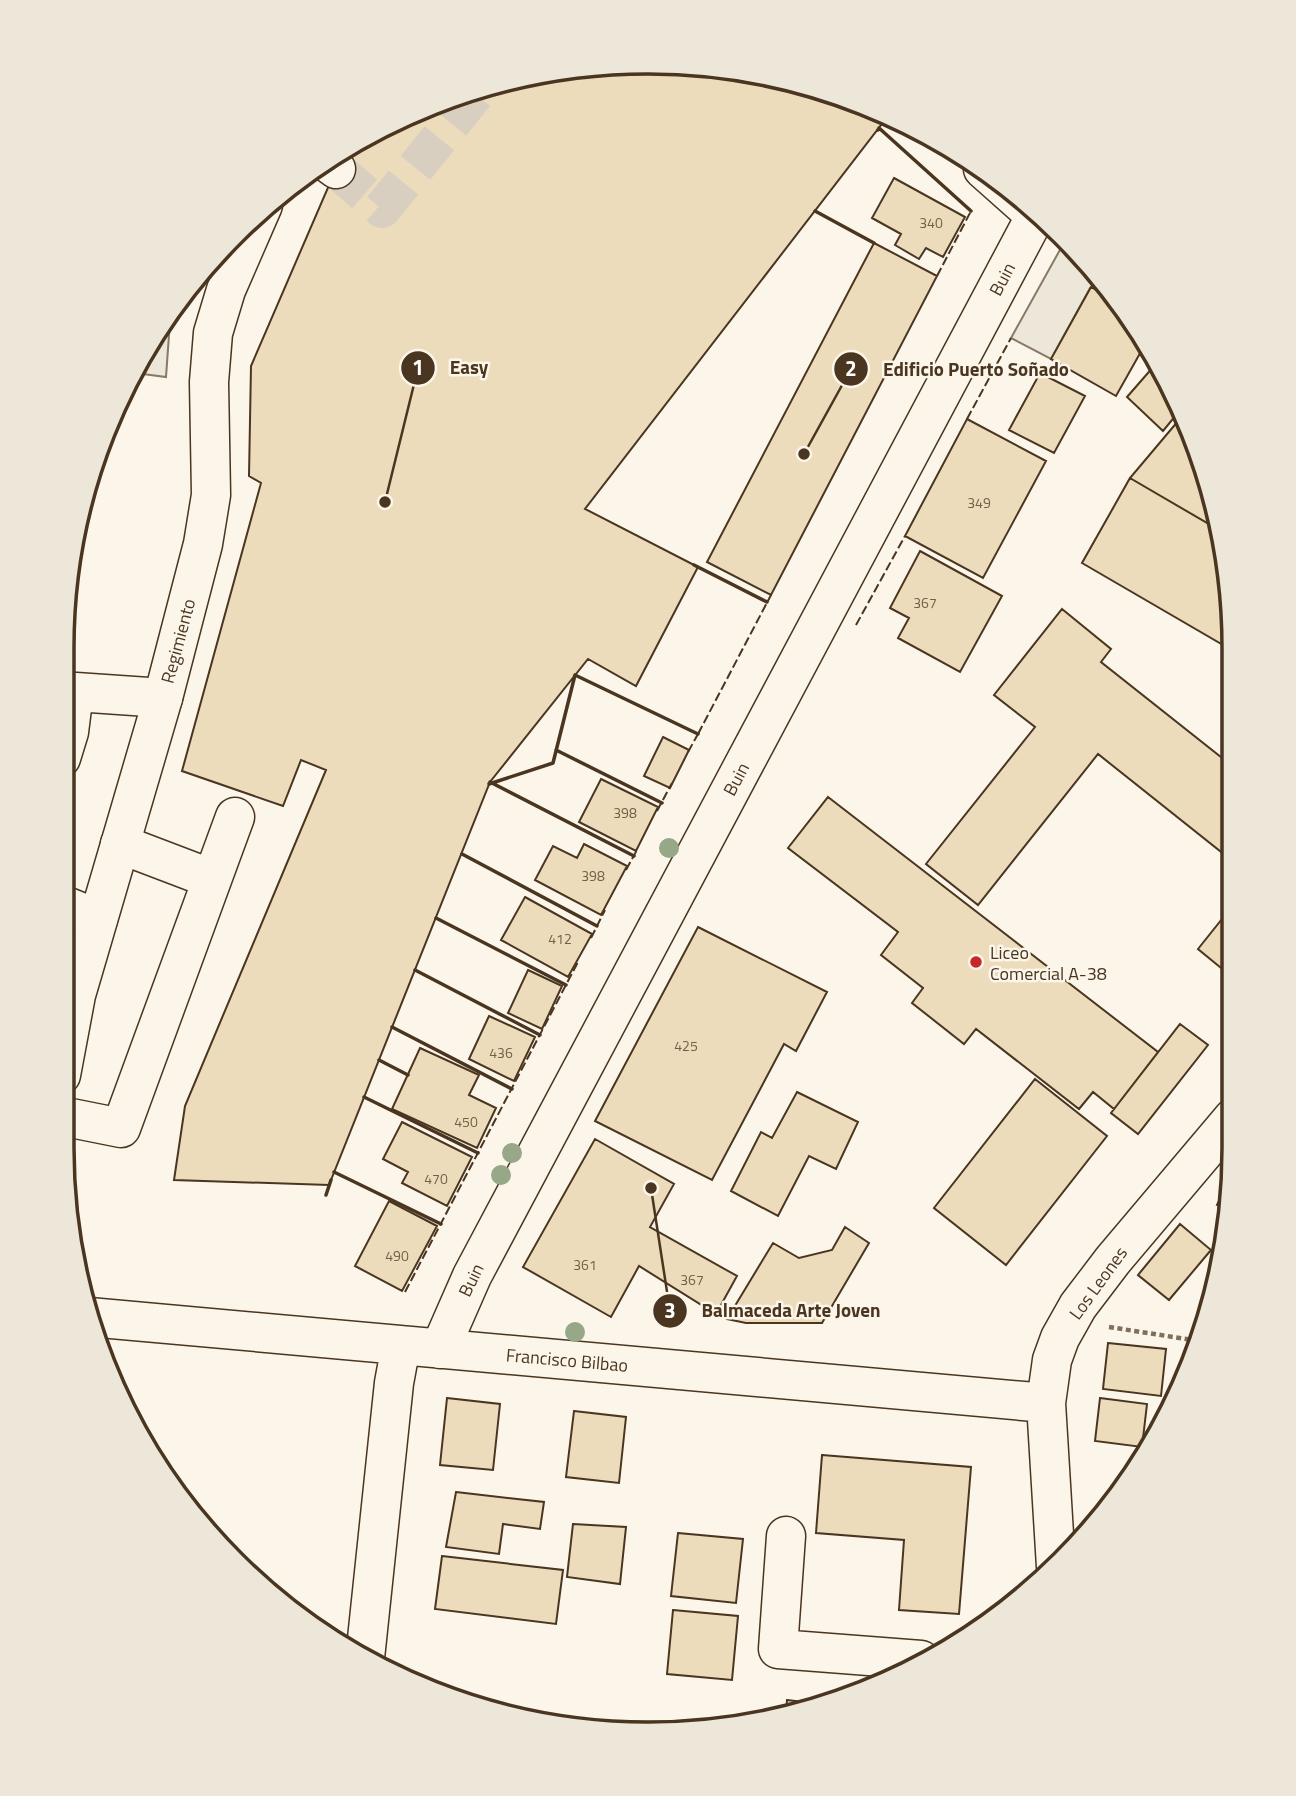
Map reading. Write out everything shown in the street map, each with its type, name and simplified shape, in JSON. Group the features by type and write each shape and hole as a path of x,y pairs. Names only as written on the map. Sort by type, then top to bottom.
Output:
{"street":[{"name":"Buin","path":"440,1349 472,1276 1033,222"},
{"name":"Regimiento","path":"74,982 98,919 163,698 209,518 209,356 226,290 250,234"},
{"path":"74,692 163,698"},
{"path":"74,1119 121,1128 235,817"},
{"path":"120,844 212,878"},
{"path":"74,909 98,919"},
{"name":"Los Leones","path":"1055,1553 1046,1403 1052,1360 1079,1306 1113,1260 1222,1131"},
{"name":"Francisco Bilbao","path":"99,1318 1046,1403"},
{"path":"366,1649 394,1383 401,1345"},
{"path":"786,1536 778,1649 910,1659"}],"path":[{"path":"1070,1321 1190,1340"}],"shaded area":[{"path":"1061,249 1100,293 1090,288 1051,359 1011,338"},
{"path":"169,330 166,377 143,374"}],"building":[{"path":"648,74 723,78 797,93 882,124 585,509 698,567 636,686 588,659 490,782 329,1185 174,1180 185,1106 326,770 301,760 283,806 182,771 261,483 249,476 251,366 336,169 361,150 428,117 499,93 573,78"},
{"path":"894,178 965,217 943,257 926,248 919,259 895,245 901,234 872,218"},
{"path":"874,243 937,276 771,595 707,562"},
{"path":"1091,287 1104,298 1141,352 1116,396 1051,359"},
{"path":"1151,370 1174,417 1163,431 1127,397"},
{"path":"1040,373 1085,396 1054,453 1009,430"},
{"path":"967,419 1046,461 983,578 905,536"},
{"path":"1177,423 1192,463 1208,524 1130,478"},
{"path":"1130,478 1208,524 1218,573 1222,644 1082,563"},
{"path":"920,551 1002,596 960,672 898,638 909,618 890,608"},
{"path":"1062,609 1111,649 1101,662 1222,758 1222,853 1098,754 978,905 926,864 1035,727 994,695"},
{"path":"663,737 689,750 670,788 644,776"},
{"path":"601,779 658,807 636,851 579,822"},
{"path":"828,797 1158,1052 1114,1109 1093,1092 1079,1109 976,1029 964,1044 912,1003 923,988 881,955 898,932 788,848"},
{"path":"584,844 627,866 601,915 535,880 553,846 577,858"},
{"path":"525,897 592,934 568,977 501,940"},
{"path":"1222,919 1222,969 1198,949"},
{"path":"698,927 827,992 796,1051 784,1044 712,1180 595,1121"},
{"path":"528,970 562,986 542,1029 508,1013"},
{"path":"489,1016 535,1037 514,1081 469,1059"},
{"path":"1180,1024 1208,1045 1138,1134 1111,1113"},
{"path":"420,1048 479,1075 469,1095 496,1108 477,1148 392,1109"},
{"path":"1035,1079 1107,1136 1006,1265 934,1208"},
{"path":"797,1092 858,1122 836,1169 809,1156 778,1216 731,1191 761,1132 772,1138"},
{"path":"402,1122 472,1157 447,1206 402,1183 408,1172 383,1159"},
{"path":"595,1139 674,1184 650,1227 737,1276 716,1314 639,1266 611,1317 523,1267"},
{"path":"389,1201 437,1226 402,1291 355,1266"},
{"path":"1180,1224 1211,1250 1169,1300 1138,1275"},
{"path":"845,1227 869,1243 822,1323 746,1323 727,1319 773,1243 799,1258 832,1250"},
{"path":"1108,1343 1166,1349 1161,1396 1103,1389"},
{"path":"447,1398 500,1404 493,1470 440,1465"},
{"path":"1100,1398 1147,1404 1143,1440 1139,1447 1095,1441"},
{"path":"574,1411 626,1417 619,1483 566,1477"},
{"path":"822,1455 971,1467 959,1614 899,1610 904,1540 816,1533"},
{"path":"456,1492 544,1502 540,1529 503,1524 499,1554 446,1547"},
{"path":"573,1524 626,1527 620,1584 567,1577"},
{"path":"678,1533 743,1539 736,1603 671,1596"},
{"path":"442,1556 563,1570 556,1624 435,1609"},
{"path":"673,1610 738,1616 732,1680 667,1674"},
{"path":"787,1700 801,1702 797,1703 787,1705"}],"tunnel":[{"path":"336,169 382,209 469,102"}],"fence":[{"path":"937,276 971,211"},
{"path":"967,419 1011,338"},
{"path":"856,625 905,536"},
{"path":"698,734 771,595"},
{"path":"688,752 698,734"},
{"path":"657,811 672,783"},
{"path":"626,870 638,848"},
{"path":"591,938 605,910"},
{"path":"405,1292 579,960"}],"wall":[{"path":"878,130 879,128 971,211"},
{"path":"815,211 874,243"},
{"path":"694,565 767,602"},
{"path":"489,784 553,763 575,675 698,734"},
{"path":"556,750 662,803"},
{"path":"490,782 634,856"},
{"path":"462,854 597,926"},
{"path":"436,918 566,985"},
{"path":"415,970 540,1035"},
{"path":"392,1027 512,1089"},
{"path":"379,1060 408,1075"},
{"path":"364,1097 478,1153"},
{"path":"334,1172 441,1224"},
{"path":"326,1195 331,1180"}],"place":[{"name":"Edificio Puerto Soñado","path":"804,454"},
{"name":"Easy","path":"385,502"},
{"name":"Liceo Comercial A-38","path":"976,962"},
{"name":"Balmaceda Arte Joven","path":"651,1188"}]}
